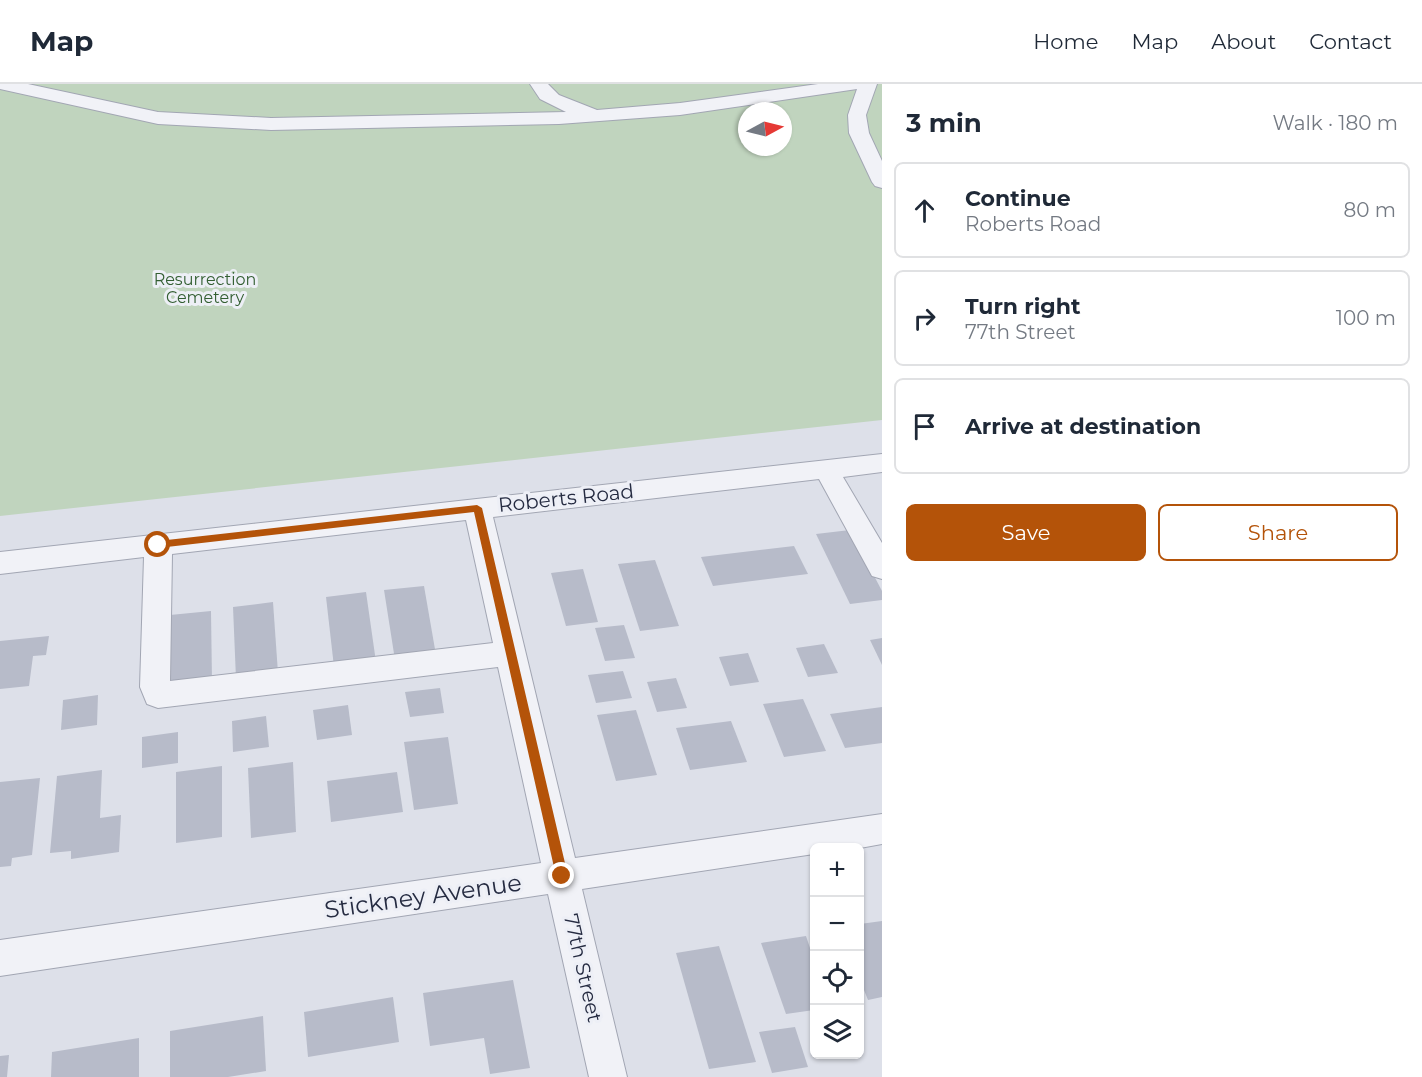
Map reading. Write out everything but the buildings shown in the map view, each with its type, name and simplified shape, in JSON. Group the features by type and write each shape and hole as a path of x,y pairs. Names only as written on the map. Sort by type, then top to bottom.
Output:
{"street":[{"path":"3,84 158,118 271,124 502,120 597,115 680,109 857,84"},
{"path":"100,84 113,109"},
{"path":"868,84 857,115 859,133 882,182"},
{"path":"502,120 515,113 539,87 565,104 597,115"},
{"name":"Roberts Road","path":"0,563 882,463"},
{"path":"826,469 882,568"},
{"name":"77th Street","path":"477,508 608,1077"},
{"path":"158,545 154,687 158,694 510,652"},
{"name":"Stickney Avenue","path":"0,958 882,829"}],"green space":[{"name":"Resurrection Cemetery","path":"0,84 882,84 882,420 0,516"}],"route":[{"path":"158,545 477,508 562,876"}]}
